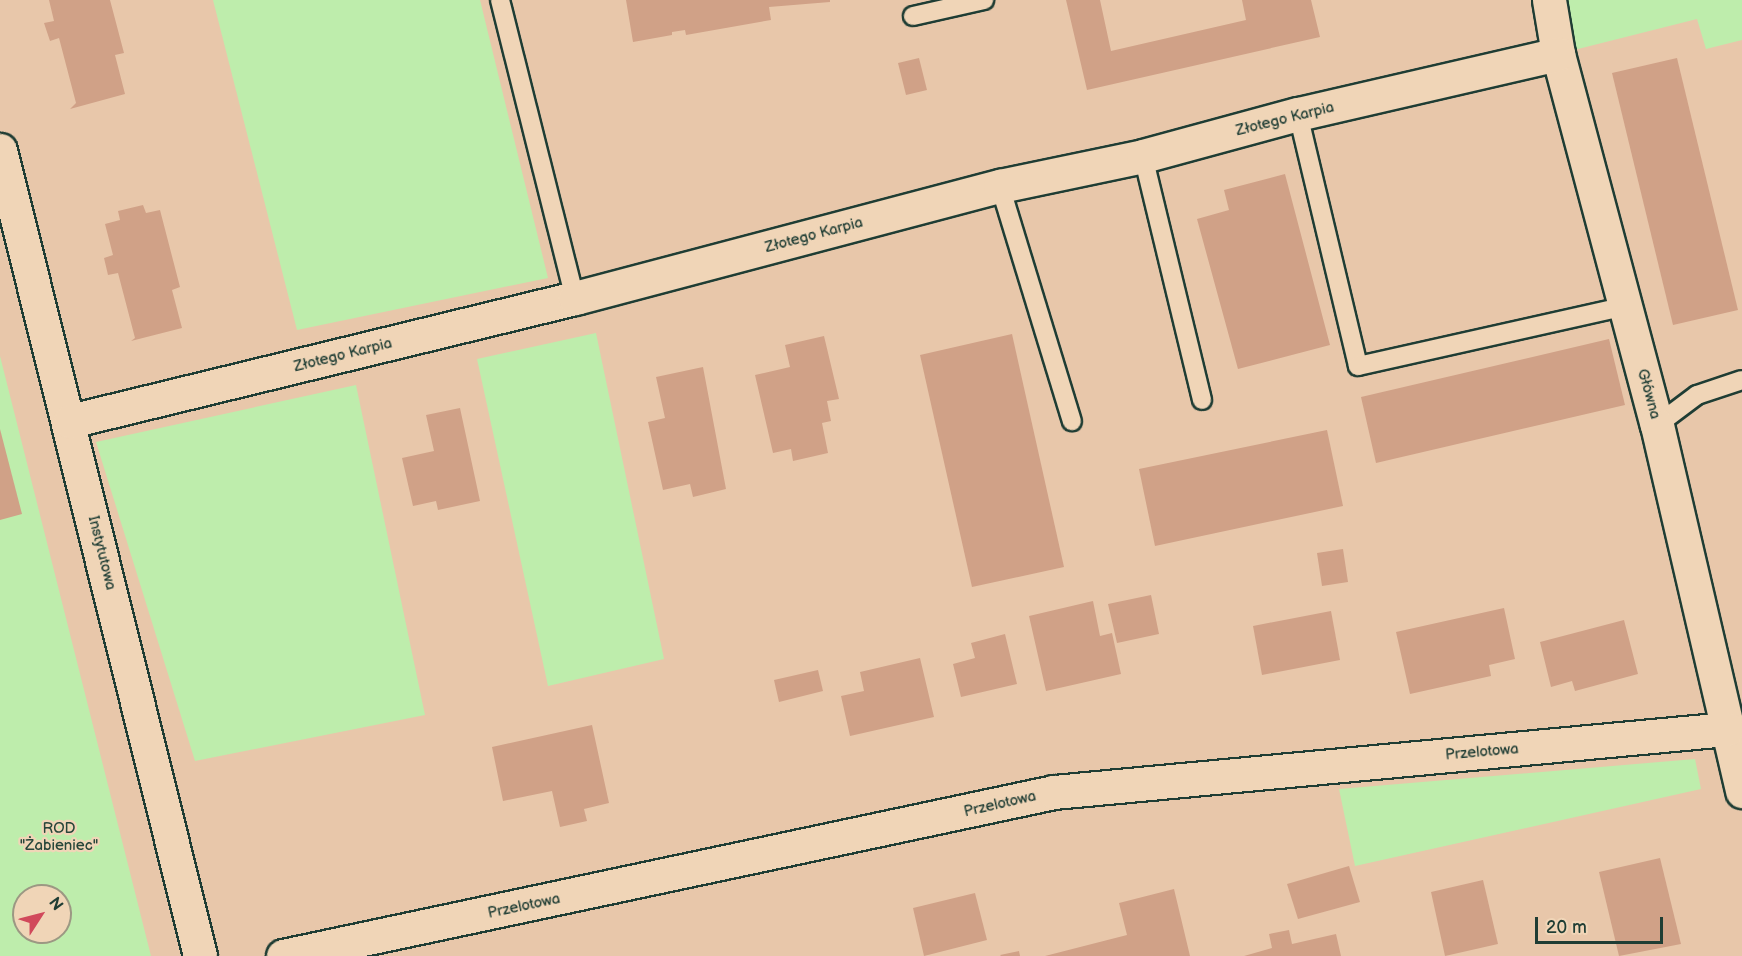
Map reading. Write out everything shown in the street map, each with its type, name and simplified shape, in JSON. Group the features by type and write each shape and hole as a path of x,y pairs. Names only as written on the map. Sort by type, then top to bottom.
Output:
{"street":[{"name":"Główna","path":"1549,0 1558,54 1657,425 1742,791"},
{"name":"Złotego Karpia","path":"70,421 575,298 1000,186 1143,156 1298,114 1558,54"},
{"name":"Instytutowa","path":"0,150 70,421 200,956"},
{"name":"Przelotowa","path":"283,956 1054,792 1727,729"}],"lane":[{"path":"500,0 575,298"},
{"path":"913,16 984,0"},
{"path":"1298,114 1358,366 1626,306"},
{"path":"1143,156 1202,400"},
{"path":"1000,186 1072,421"},
{"path":"1657,425 1697,395 1742,381"}],"green space":[{"path":"213,0 480,0 548,278 297,330"},
{"path":"1567,0 1742,0 1742,40 1706,49 1697,19 1574,50"},
{"path":"596,333 664,659 548,686 477,359"},
{"name":"ROD \"Żabieniec\"","path":"0,356 151,956 0,956"},
{"path":"356,385 425,715 195,761 96,442"},
{"path":"1695,759 1701,789 1355,866 1339,789"}],"building":[{"path":"49,0 110,0 124,53 115,55 125,94 70,109 76,103 59,38 50,41 44,23 54,21"},
{"path":"626,0 830,0 830,2 769,7 771,20 686,35 685,30 672,32 672,35 633,42"},
{"path":"1066,0 1100,0 1111,51 1246,20 1242,0 1311,0 1320,37 1087,90"},
{"path":"919,58 927,90 906,95 898,63"},
{"path":"1677,58 1738,310 1673,325 1612,73"},
{"path":"1285,174 1330,345 1238,369 1197,219 1229,210 1224,190"},
{"path":"143,205 146,213 160,210 180,287 172,290 182,328 131,341 135,338 118,273 108,275 104,258 113,255 105,224 120,220 118,211"},
{"path":"1012,334 1064,567 972,587 920,355"},
{"path":"824,336 839,399 827,401 831,421 822,423 828,453 793,461 791,449 773,453 755,375 790,367 785,345"},
{"path":"1609,339 1625,405 1376,463 1361,397"},
{"path":"703,367 726,489 693,497 690,484 663,490 648,422 665,418 656,377"},
{"path":"460,408 480,501 438,510 436,501 413,506 402,458 434,451 426,415"},
{"path":"0,429 22,514 0,520"},
{"path":"1327,430 1343,506 1155,546 1139,469"},
{"path":"1343,549 1348,582 1322,586 1317,553"},
{"path":"1151,595 1159,634 1117,643 1108,604"},
{"path":"1093,601 1100,636 1112,633 1121,674 1046,691 1029,616"},
{"path":"1504,608 1515,659 1489,665 1491,676 1410,694 1396,632"},
{"path":"1331,611 1340,660 1262,675 1253,626"},
{"path":"1624,620 1638,674 1575,691 1572,681 1551,687 1540,642"},
{"path":"1005,634 1017,684 961,697 953,664 975,658 971,643"},
{"path":"920,658 934,717 850,736 841,696 864,691 860,672"},
{"path":"818,670 823,691 779,702 774,680"},
{"path":"592,725 609,803 584,809 587,821 560,827 552,791 503,801 492,747"},
{"path":"1660,858 1681,944 1619,956 1599,872"},
{"path":"1349,866 1360,902 1298,919 1287,884"},
{"path":"1483,880 1498,944 1445,956 1431,892"},
{"path":"1174,889 1190,956 1045,956 1127,935 1119,903"},
{"path":"975,893 987,940 924,956 913,908"},
{"path":"1289,930 1292,944 1336,934 1341,956 1244,956 1272,948 1269,934"},
{"path":"1019,951 1020,956 1000,955"}]}
